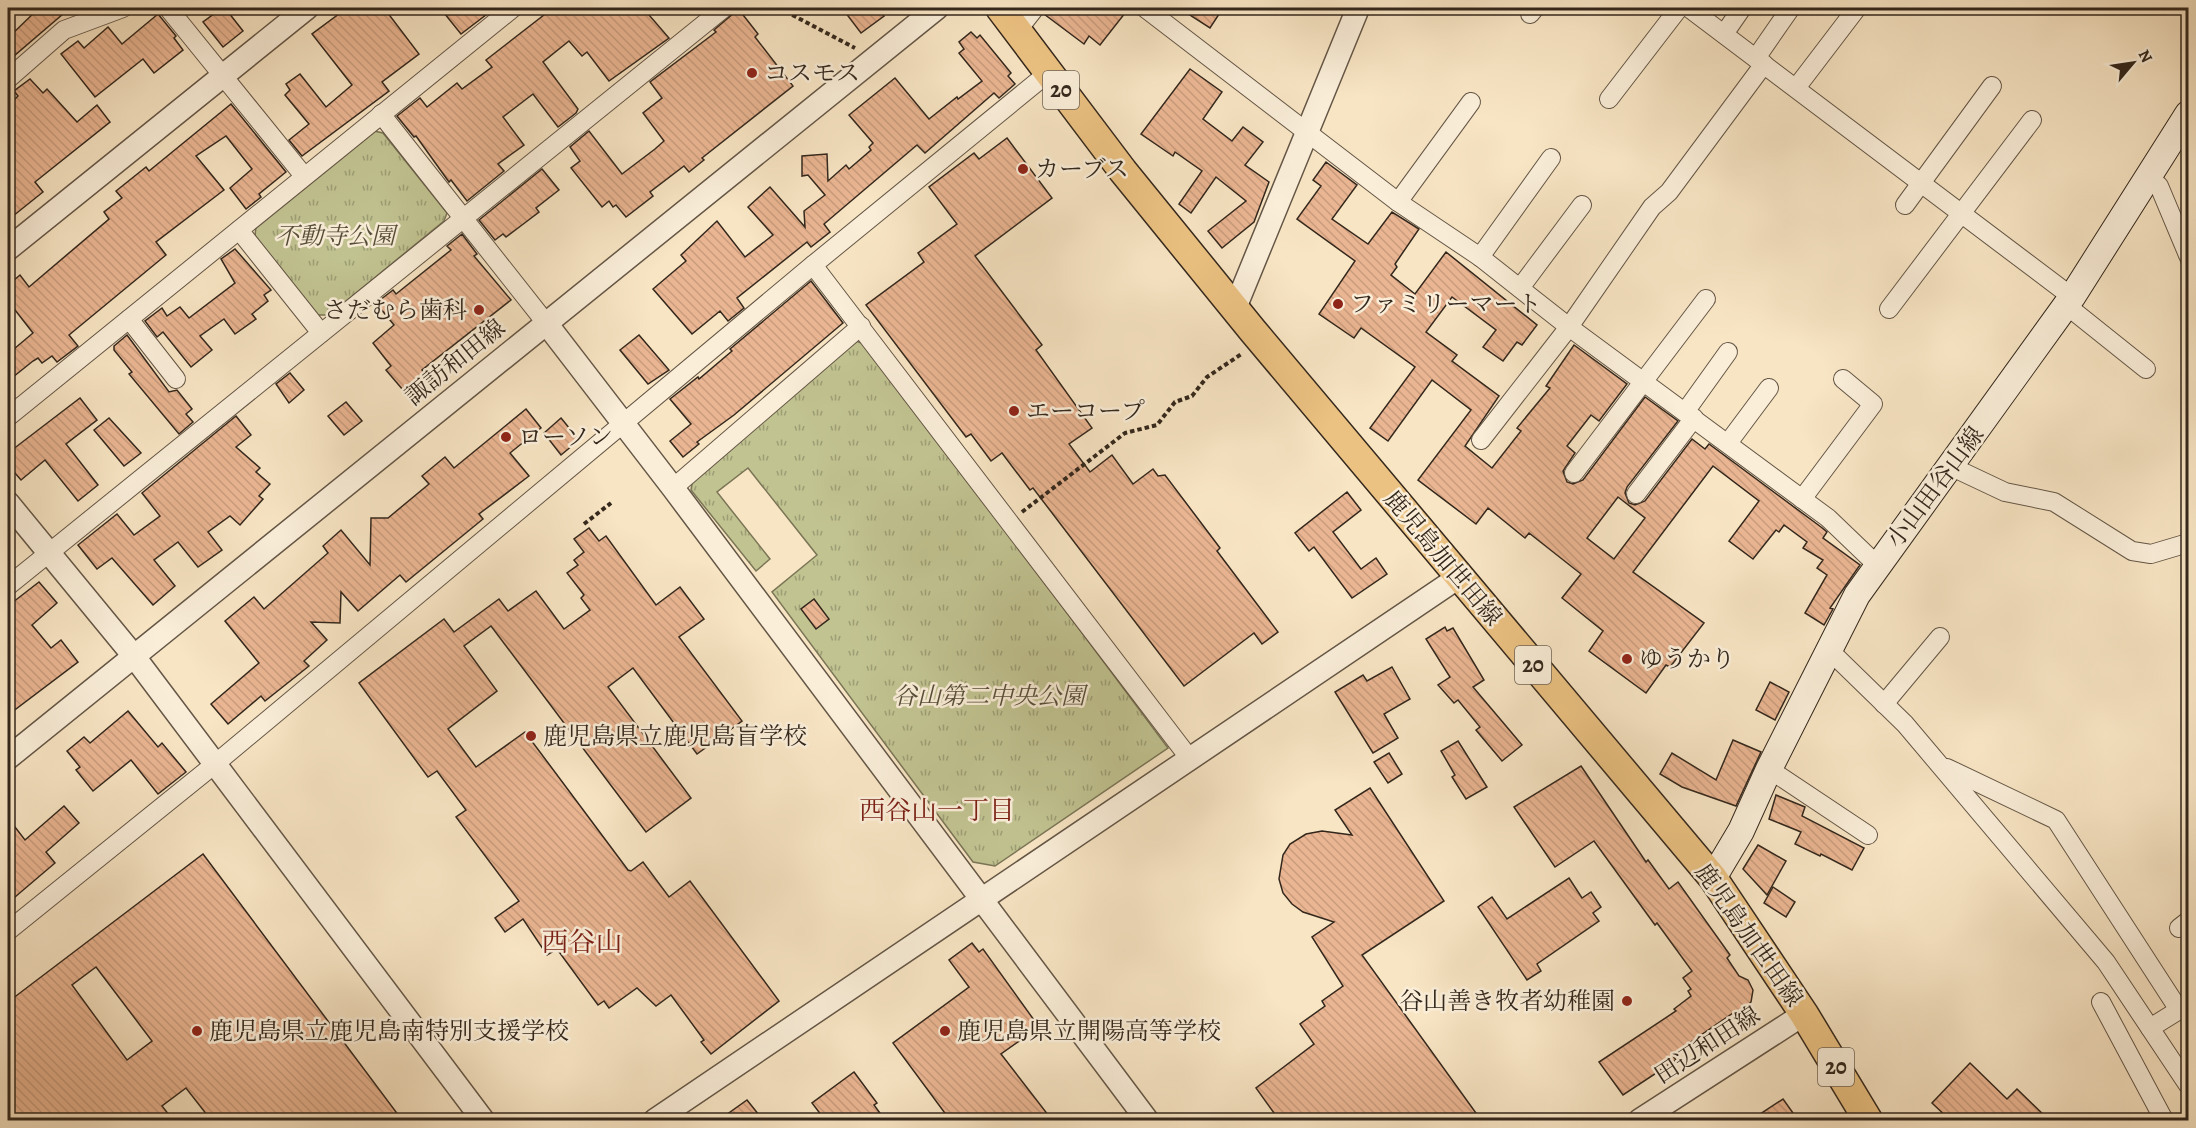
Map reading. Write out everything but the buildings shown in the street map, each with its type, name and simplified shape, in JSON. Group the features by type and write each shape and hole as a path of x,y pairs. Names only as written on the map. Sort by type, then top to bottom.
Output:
{"main road":[{"name":"鹿児島加世田線","path":"1000,8 1234,308 1713,878 1804,1014 1869,1120"},
{"name":"小山田谷山線","path":"1713,878 1741,831 1769,769 1857,595 1877,565 1952,467 2069,301 2188,114"}],"street":[{"path":"8,79 64,30 123,8"},
{"path":"168,8 304,176"},
{"path":"8,249 307,8"},
{"path":"8,417 513,8"},
{"path":"8,586 724,8"},
{"name":"諏訪和田線","path":"8,758 937,8"},
{"path":"1017,31 1035,8"},
{"path":"1144,8 1306,129 1398,202 1480,257 1569,327 1828,518 1877,565"},
{"path":"1234,308 1306,129 1358,8"},
{"path":"1663,8 1605,96 1679,8"},
{"path":"1689,8 1962,213 2069,301 2146,369"},
{"path":"1724,34 1742,8"},
{"path":"1796,88 1857,8"},
{"path":"1481,440 1569,327 1652,207 1669,192 1760,61 1791,9"},
{"path":"8,931 215,764 1048,72"},
{"path":"1905,205 1992,86"},
{"path":"1398,202 1471,102"},
{"path":"381,114 624,423 1147,1120"},
{"path":"1889,309 2032,120"},
{"path":"1480,257 1551,158"},
{"path":"2149,177 2159,186 2188,255"},
{"path":"1520,288 1582,205"},
{"path":"239,230 321,333"},
{"path":"813,265 1190,759"},
{"path":"1574,473 1706,299"},
{"path":"129,319 176,379"},
{"path":"673,488 861,326"},
{"path":"1636,494 1728,352"},
{"path":"1802,499 1873,404 1843,379"},
{"path":"1728,443 1769,388"},
{"path":"1952,467 2005,492 2054,502 2132,551 2151,554 2188,543"},
{"path":"8,503 134,656 483,1120"},
{"path":"655,1120 1459,577"},
{"path":"1884,704 1940,637"},
{"path":"1829,650 1940,764 2106,962 2188,1085"},
{"path":"1940,764 2056,820 2179,1010 2150,1028"},
{"path":"1769,769 1868,835"},
{"path":"2101,1002 2164,1120"},
{"name":"田辺和田線","path":"1640,1120 1804,1014"}],"path":[{"path":"779,8 874,58"},
{"path":"1010,521 1125,433 1157,425 1175,402 1192,396 1207,377 1243,352"},
{"path":"584,524 611,503"}],"green space":[{"name":"不動寺公園","path":"374,131 383,133 447,213 444,221 329,315 318,315 255,236 256,226"},
{"name":"谷山第二中央公園","path":"856,341 867,345 1168,748 995,866 973,862 772,592 817,555 748,468 717,492 770,559 756,571 691,490 693,477"}],"waterway":[{"path":"2181,256 2188,275"}],"place":[{"name":"コスモス","path":"752,73"},
{"name":"カーブス","path":"1023,169"},
{"name":"ファミリーマート","path":"1338,304"},
{"name":"さだむら歯科","path":"479,310"},
{"name":"エーコープ","path":"1014,411"},
{"name":"ローソン","path":"506,437"},
{"name":"ゆうかり","path":"1627,659"},
{"name":"鹿児島県立鹿児島盲学校","path":"531,736"},
{"name":"谷山善き牧者幼稚園","path":"1627,1001"},
{"name":"鹿児島県立鹿児島南特別支援学校","path":"197,1031"},
{"name":"鹿児島県立開陽高等学校","path":"945,1031"}],"district":[{"name":"西谷山一丁目","path":"937,810"},
{"name":"西谷山","path":"582,942"}]}
